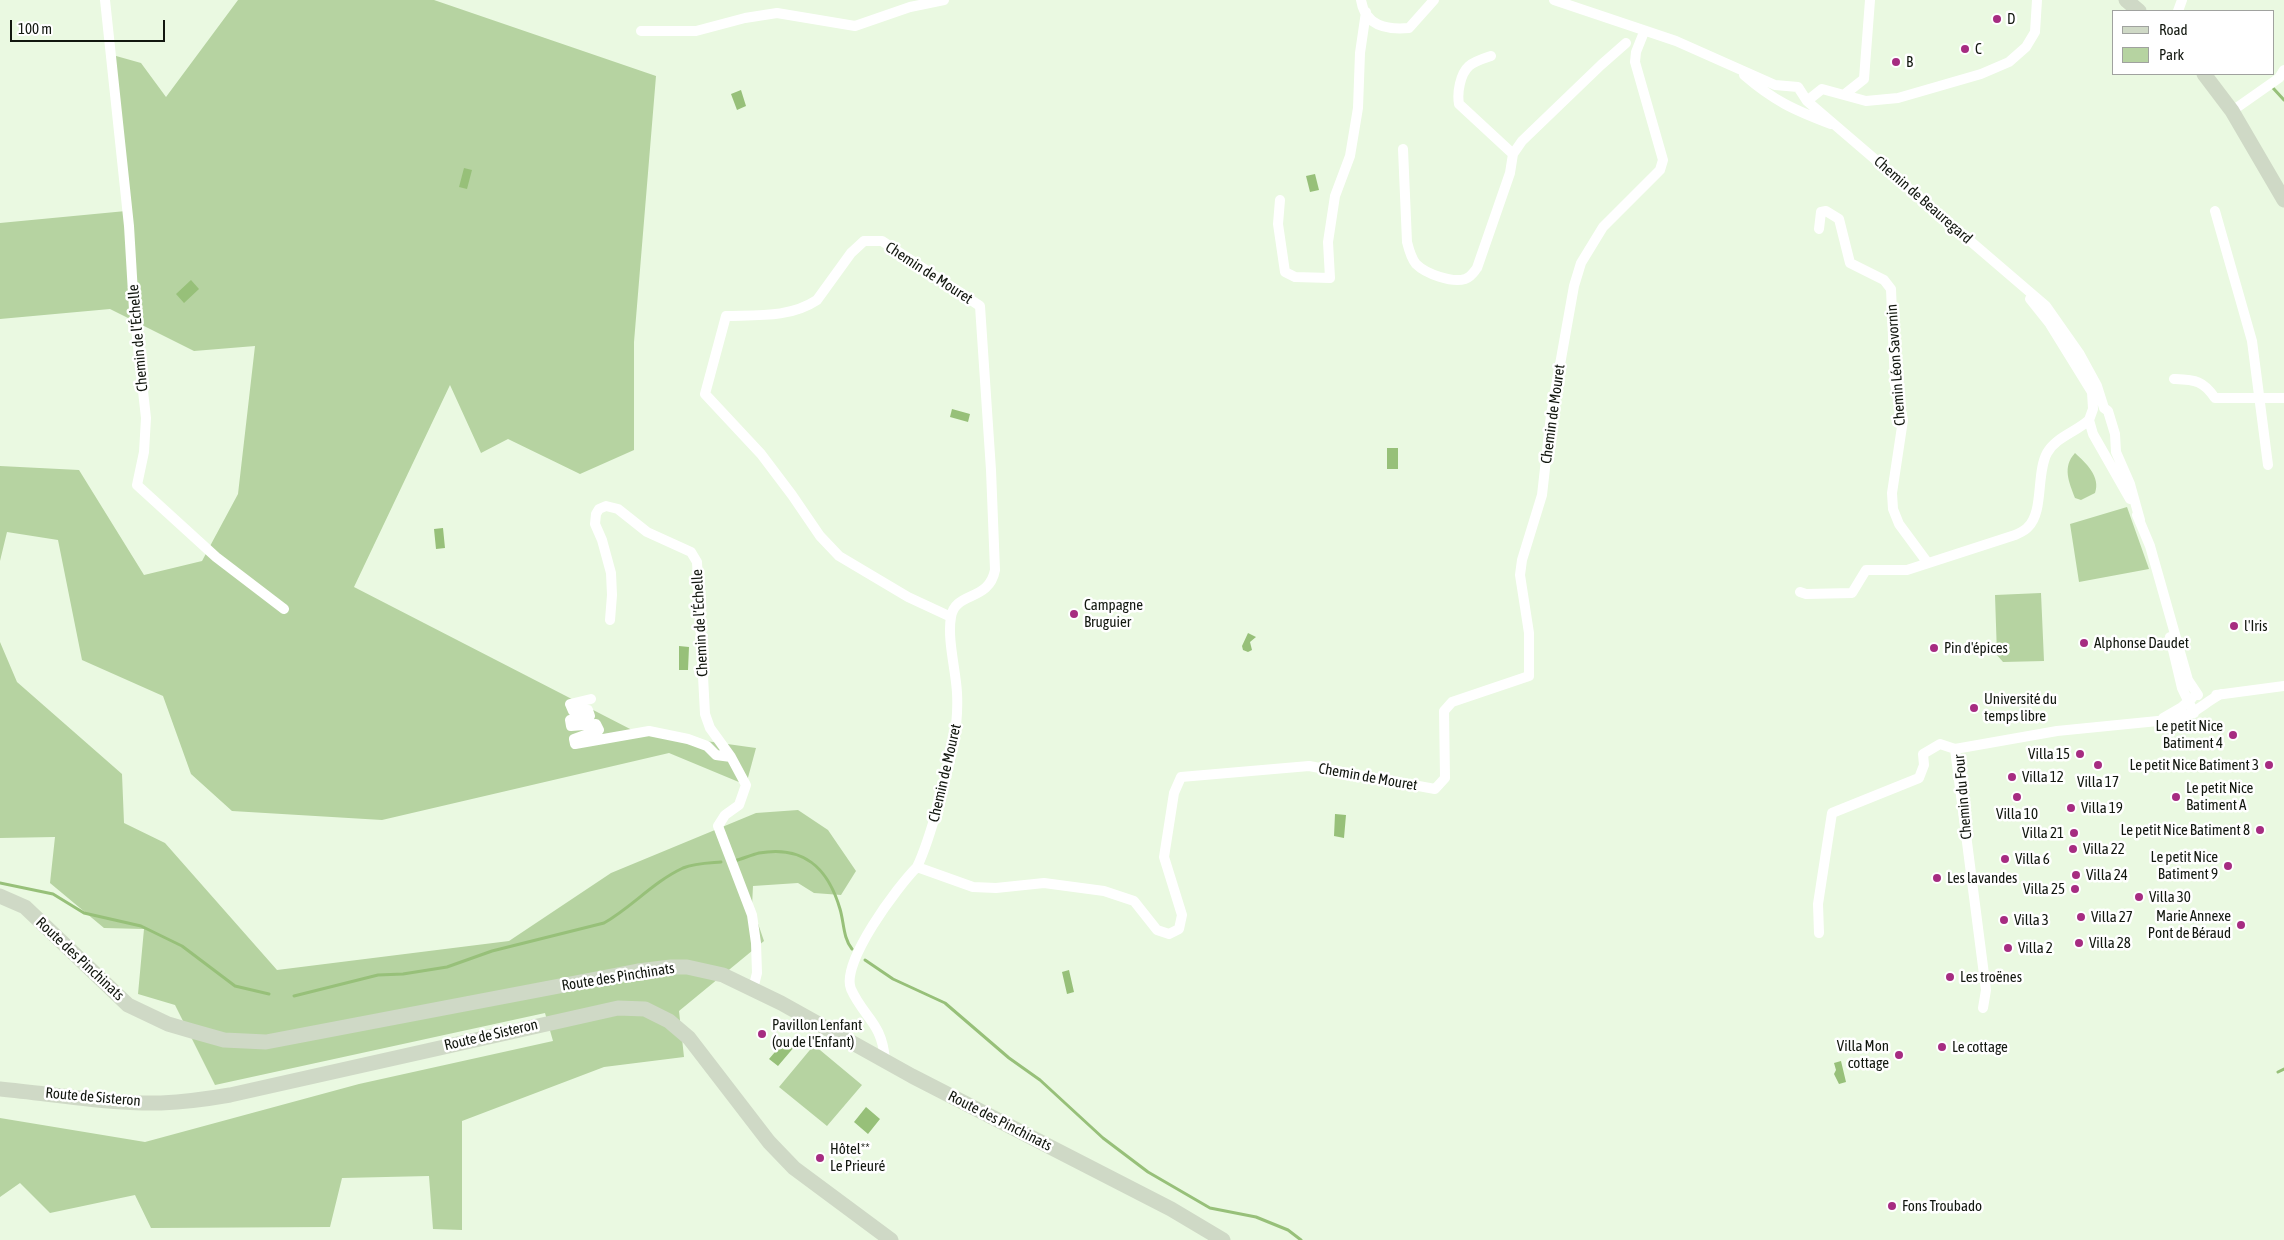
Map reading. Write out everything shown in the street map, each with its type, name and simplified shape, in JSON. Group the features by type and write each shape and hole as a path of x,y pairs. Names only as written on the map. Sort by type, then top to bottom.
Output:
{"street":[{"name":"Chemin de l’Échelle","path":"105,0 129,226 134,310 146,418 144,452 137,485 216,557 284,609"},
{"path":"641,31 696,31 744,18 777,13 855,26 910,7 944,0"},
{"path":"1361,0 1372,23 1390,29 1409,28 1434,0"},
{"name":"Chemin de Beauregard","path":"1554,0 1568,2 1622,25 1676,41 1776,85 1798,87 1807,101 2046,306 2063,328 2097,386 2104,408 2108,411 2113,425 2114,439"},
{"path":"1845,94 1864,79 1870,0"},
{"path":"1807,101 1822,89 1866,101 1898,98 1981,74 2009,62 2026,47 2035,32 2037,0"},
{"path":"2126,0 2138,10"},
{"path":"1280,200 1278,224 1285,272 1295,277 1330,278 1328,242 1335,196 1350,156 1358,108 1360,53 1366,12"},
{"path":"1622,25 1626,43 1635,62"},
{"path":"1635,62 1636,52 1644,32"},
{"path":"1403,149 1407,242 1411,256 1416,264 1424,270 1453,280 1464,280 1471,276 1477,268 1510,173 1514,154 1528,135 1601,64 1626,43"},
{"path":"1492,56 1470,65 1465,71 1458,90 1459,104 1514,154"},
{"name":"Chemin de Mouret","path":"917,867 973,887 996,888 1044,883 1104,891 1134,901 1157,930 1169,934 1179,929 1182,915 1164,857 1174,793 1181,777 1309,766 1435,789 1445,778 1444,711 1452,702 1529,676 1529,633 1520,575 1522,560 1542,494 1551,415 1574,286 1581,263 1603,227 1662,166 1663,160 1635,62"},
{"name":"Chemin de Beauregard","path":"1738,69 1767,95 1790,108 1838,127"},
{"path":"2232,111 2279,78 2284,70"},
{"path":"2205,75 2232,111 2284,200"},
{"name":"Chemin Léon Savornin","path":"1819,229 1821,212 1826,211 1839,220 1850,263 1884,280 1891,289 1895,384 1903,420 1892,493 1894,509 1899,524 1927,562"},
{"path":"2215,211 2249,328 2268,465"},
{"name":"Chemin de Mouret","path":"885,1060 884,1044 880,1032 852,992 849,977 851,967 877,918 917,867 928,844 952,757 958,723 950,617 956,605 988,588 993,581 995,570 991,461 980,306 882,241 864,241 851,253 817,300 809,306 791,313 726,316 705,394 761,454 792,494 820,536 839,556 908,596 950,617"},
{"name":"Chemin de Beauregard","path":"2007,274 2045,318 2089,386 2094,400 2093,409"},
{"path":"2174,378 2194,380 2206,385 2215,398 2284,398"},
{"path":"2104,408 2093,409 2090,420 2093,434 2100,442 2140,520"},
{"path":"1800,592 1806,594 1852,593 1866,570 1907,570 2015,535 2028,528 2033,521 2046,456 2052,445 2090,420"},
{"path":"2065,437 2078,434 2093,434"},
{"path":"2100,442 2114,439 2116,452 2130,484 2161,582 2188,680 2198,695 2194,713"},
{"name":"Chemin de l’Échelle","path":"610,620 611,573 602,540 595,524 596,514 599,509 606,506 618,509 647,532 691,552 697,562 705,714 710,728 732,757 746,785 739,805 725,815 718,826 752,915 756,943 757,973 753,989"},
{"path":"2161,582 2171,641 2182,688 2187,702 2194,713"},
{"path":"2198,695 2284,686"},
{"path":"2194,713 2220,694"},
{"name":"Chemin du Four","path":"2161,719 2198,695"},
{"path":"591,699 570,704 573,711 588,710 590,716 570,720 571,726 596,724 599,730 574,739 575,744 649,731 688,739 707,746 716,756 732,757"},
{"name":"Chemin du Four","path":"1983,1008 1986,990 1955,749 2057,731 2161,719 2178,719 2194,713"},
{"path":"1819,932 1818,904 1832,814 1919,778 1924,765 1923,754 1940,744 1955,749"},
{"name":"Route des Pinchinats","path":"0,896 25,907 128,1005 168,1024 224,1040 266,1042 619,974 671,967 706,970 723,974 912,1076 1171,1209 1223,1240"},
{"name":"Route de Sisteron","path":"0,1089 123,1102 162,1103 199,1100 230,1095 618,1008 645,1009 669,1021 689,1038 769,1142 794,1168 891,1240"}],"green space":[{"path":"238,0 434,0 656,76 634,342 634,450 580,474 508,439 481,453 450,385 354,587 634,731 756,748 746,785 669,753 382,820 232,811 191,774 163,696 82,660 58,540 7,532 0,561 0,466 79,470 144,575 202,561 238,494 255,346 194,351 110,309 0,319 0,223 126,211 109,54 141,63 166,97"},
{"path":"2075,453 2084,461 2096,481 2095,493 2081,500 2075,498 2068,475 2069,464"},
{"path":"2127,507 2149,569 2079,582 2070,524"},
{"path":"2041,593 2044,661 2003,662 1997,655 1995,595"},
{"path":"0,642 17,682 122,774 124,823 165,843 277,970 509,941 611,873 756,813 798,810 828,830 856,871 841,895 814,893 798,883 753,886 752,906 764,941 679,1011 684,1057 604,1067 462,1121 462,1230 433,1229 429,1176 342,1178 330,1227 151,1228 135,1195 50,1213 20,1183 0,1197 0,1118 145,1142 359,1084 553,1041 545,1013 215,1085 175,1005 138,994 144,929 104,928 50,883 55,837 0,838"},
{"path":"814,1045 862,1085 827,1126 779,1087"}],"shaded area":[{"path":"741,90 746,106 737,110 731,94"},
{"path":"464,168 472,170 467,189 459,187"},
{"path":"1315,174 1319,190 1310,192 1306,176"},
{"path":"191,280 199,289 184,303 176,294"},
{"path":"952,409 970,414 968,422 950,417"},
{"path":"1387,448 1398,448 1398,469 1387,469"},
{"path":"443,528 445,548 436,549 434,529"},
{"path":"1248,633 1256,637 1250,642 1252,650 1248,652 1243,650 1242,646"},
{"path":"679,646 689,647 688,670 679,670"},
{"path":"1335,814 1346,815 1344,838 1334,836"},
{"path":"1069,970 1074,992 1067,994 1062,972"},
{"path":"786,1039 795,1046 778,1066 769,1059"},
{"path":"1841,1061 1846,1082 1839,1084 1834,1074 1836,1070 1834,1063"},
{"path":"866,1107 880,1119 868,1134 854,1122"}],"waterway":[{"path":"2273,88 2284,100"},
{"path":"734,861 759,853 775,851 801,856 812,863 821,871 835,894 845,935 852,949"},
{"path":"294,996 378,975 403,974 447,967 492,951 604,923 662,880 683,868 697,864 721,862"},
{"path":"0,883 53,894 84,913 141,926 182,946 235,986 269,994"},
{"path":"865,960 893,979 945,1003 1009,1058 1040,1080 1103,1138 1148,1172 1210,1208 1256,1217 1288,1230 1301,1240"},
{"path":"2278,1072 2284,1069"}],"place":[{"name":"D","path":"1997,19"},
{"name":"C","path":"1965,49"},
{"name":"B","path":"1896,62"},
{"name":"Campagne Bruguier","path":"1074,614"},
{"name":"l'Iris","path":"2234,626"},
{"name":"Alphonse Daudet","path":"2084,643"},
{"name":"Pin d'épices","path":"1934,648"},
{"name":"Université du temps libre","path":"1974,708"},
{"name":"Le petit Nice Batiment 4","path":"2233,735"},
{"name":"Villa 15","path":"2080,754"},
{"name":"Villa 17","path":"2098,765"},
{"name":"Le petit Nice Batiment 3","path":"2269,765"},
{"name":"Villa 12","path":"2012,777"},
{"name":"Villa 10","path":"2017,797"},
{"name":"Le petit Nice Batiment A","path":"2176,797"},
{"name":"Villa 19","path":"2071,808"},
{"name":"Le petit Nice Batiment 8","path":"2260,830"},
{"name":"Villa 21","path":"2074,833"},
{"name":"Villa 22","path":"2073,849"},
{"name":"Villa 6","path":"2005,859"},
{"name":"Le petit Nice Batiment 9","path":"2228,866"},
{"name":"Villa 24","path":"2076,875"},
{"name":"Les lavandes","path":"1937,878"},
{"name":"Villa 25","path":"2075,889"},
{"name":"Villa 30","path":"2139,897"},
{"name":"Villa 27","path":"2081,917"},
{"name":"Villa 3","path":"2004,920"},
{"name":"Marie Annexe Pont de Béraud","path":"2241,925"},
{"name":"Villa 28","path":"2079,943"},
{"name":"Villa 2","path":"2008,948"},
{"name":"Les troënes","path":"1950,977"},
{"name":"Pavillon Lenfant (ou de l'Enfant)","path":"762,1034"},
{"name":"Le cottage","path":"1942,1047"},
{"name":"Villa Mon cottage","path":"1899,1055"},
{"name":"Hôtel** Le Prieuré","path":"820,1158"},
{"name":"Fons Troubado","path":"1892,1206"}]}
